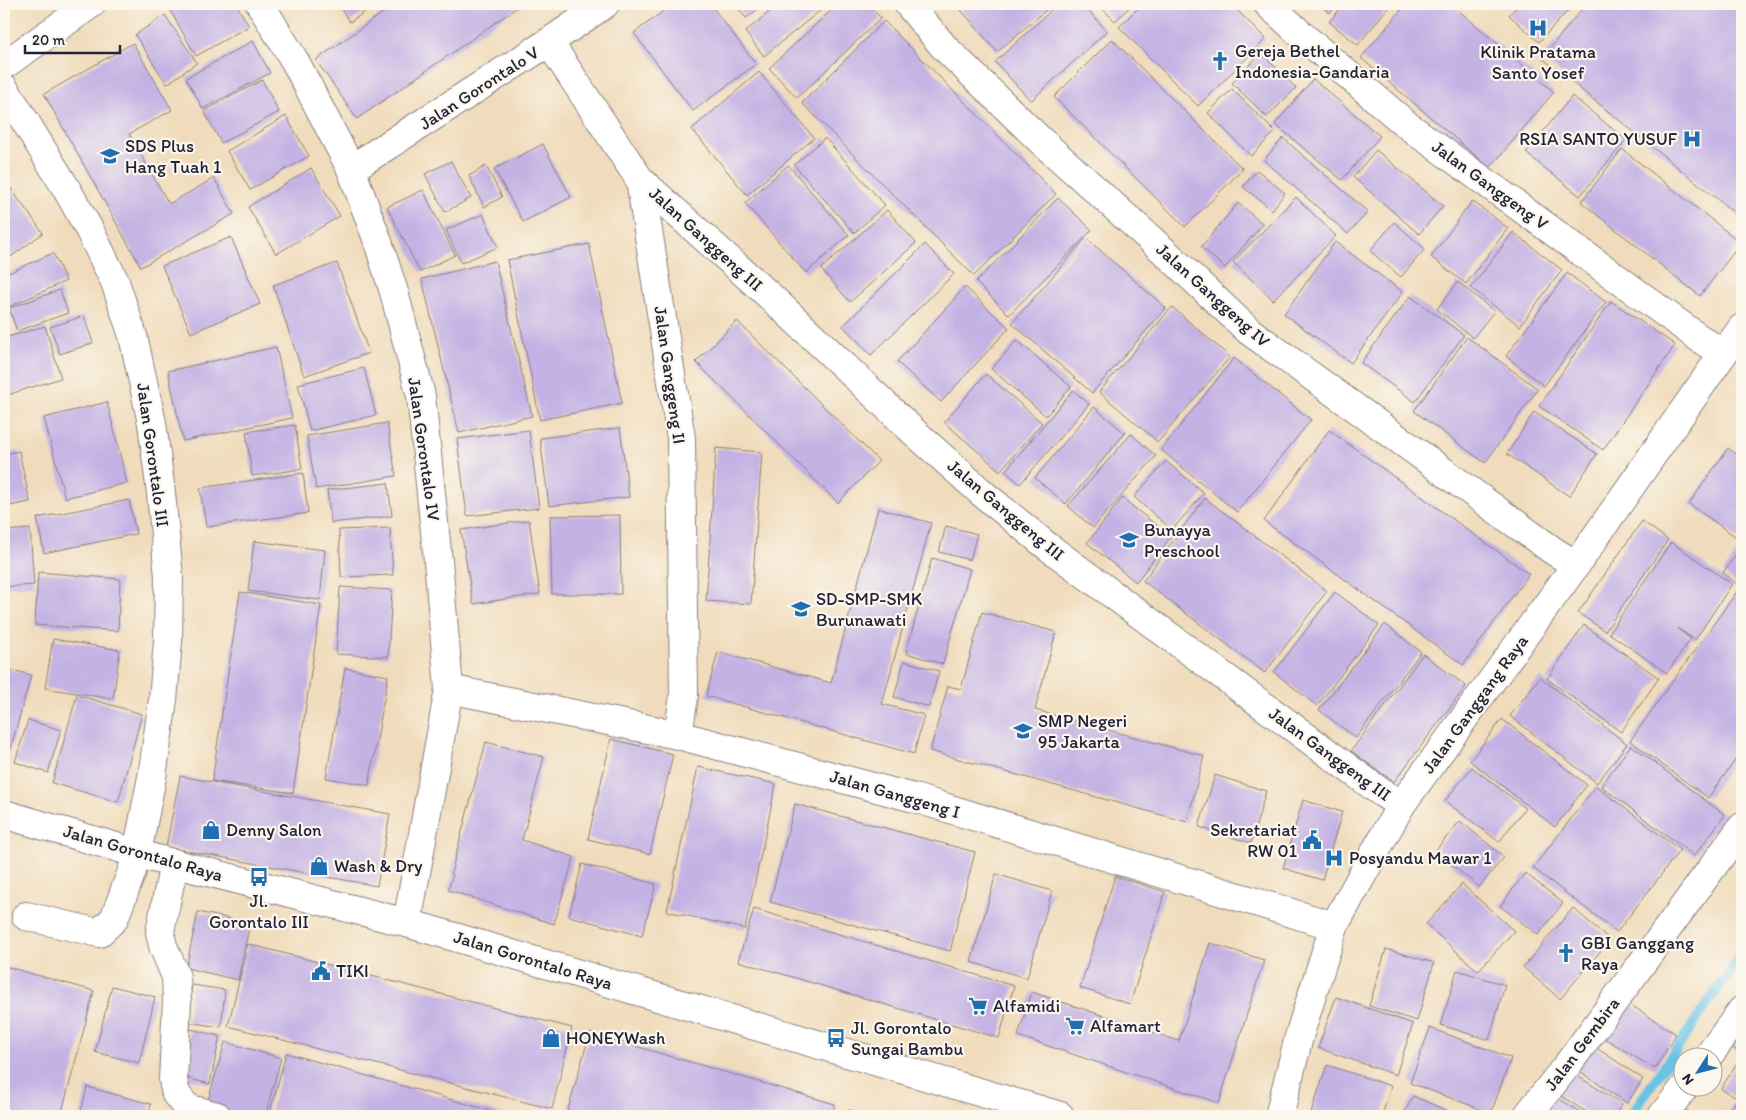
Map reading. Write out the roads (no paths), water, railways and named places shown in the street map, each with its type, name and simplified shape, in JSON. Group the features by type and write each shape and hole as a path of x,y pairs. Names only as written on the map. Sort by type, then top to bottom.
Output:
{"street":[{"path":"4,65 91,4"},
{"name":"Jalan Gorontalo IV","path":"260,4 296,63 351,169 394,292 421,396 449,689 407,923"},
{"name":"Jalan Gorontalo V","path":"351,169 549,42 604,4"},
{"name":"Jalan Ganggeng IV","path":"908,4 944,47 1040,140 1166,253 1249,332 1552,550 1576,565"},
{"name":"Jalan Ganggeng V","path":"1268,4 1407,125 1691,333 1723,354"},
{"name":"Jalan Ganggeng II","path":"549,42 640,180 681,438 684,696 678,735"},
{"name":"Jalan Gorontalo III","path":"4,88 90,231 115,282 133,336 152,423 169,577 168,640 163,700 152,777 137,853 114,919 99,933 26,916"},
{"name":"Jalan Ganggeng III","path":"640,180 772,298 914,432 982,493 1047,546 1382,793 1401,805"},
{"name":"Jalan Ganggang Raya","path":"1279,1116 1300,1033 1334,926 1401,805 1576,565 1742,328"},
{"name":"Jalan Ganggeng I","path":"449,689 678,735 914,798 1334,926"},
{"name":"Jalan Gorontalo Raya","path":"4,814 137,853 407,923 1060,1116"},
{"name":"Jalan Gembira","path":"1527,1116 1574,1056 1742,827"},
{"path":"174,863 160,932 176,983 174,1087 176,1094 187,1108 217,1116"},
{"path":"1714,1048 1742,1010"},
{"path":"1662,1116 1676,1098"}],"waterway":[{"path":"1630,1116 1742,954"}],"place":[{"name":"Klinik Pratama Santo Yosef","path":"1538,28"},
{"name":"Gereja Bethel Indonesia-Gandaria","path":"1220,61"},
{"name":"RSIA SANTO YUSUF","path":"1692,139"},
{"name":"SDS Plus Hang Tuah 1","path":"110,156"},
{"name":"Bunayya Preschool","path":"1129,540"},
{"name":"SD-SMP-SMK Burunawati","path":"801,609"},
{"name":"SMP Negeri 95 Jakarta","path":"1023,731"},
{"name":"Denny Salon","path":"211,830"},
{"name":"Sekretariat RW 01","path":"1312,840"},
{"name":"Posyandu Mawar 1","path":"1334,858"},
{"name":"Wash & Dry","path":"319,866"},
{"name":"Jl. Gorontalo III","path":"259,877"},
{"name":"GBI Ganggang Raya","path":"1566,953"},
{"name":"TIKI","path":"321,971"},
{"name":"Alfamidi","path":"978,1006"},
{"name":"Alfamart","path":"1075,1026"},
{"name":"HONEYWash","path":"551,1038"},
{"name":"Jl. Gorontalo Sungai Bambu","path":"836,1038"}]}
